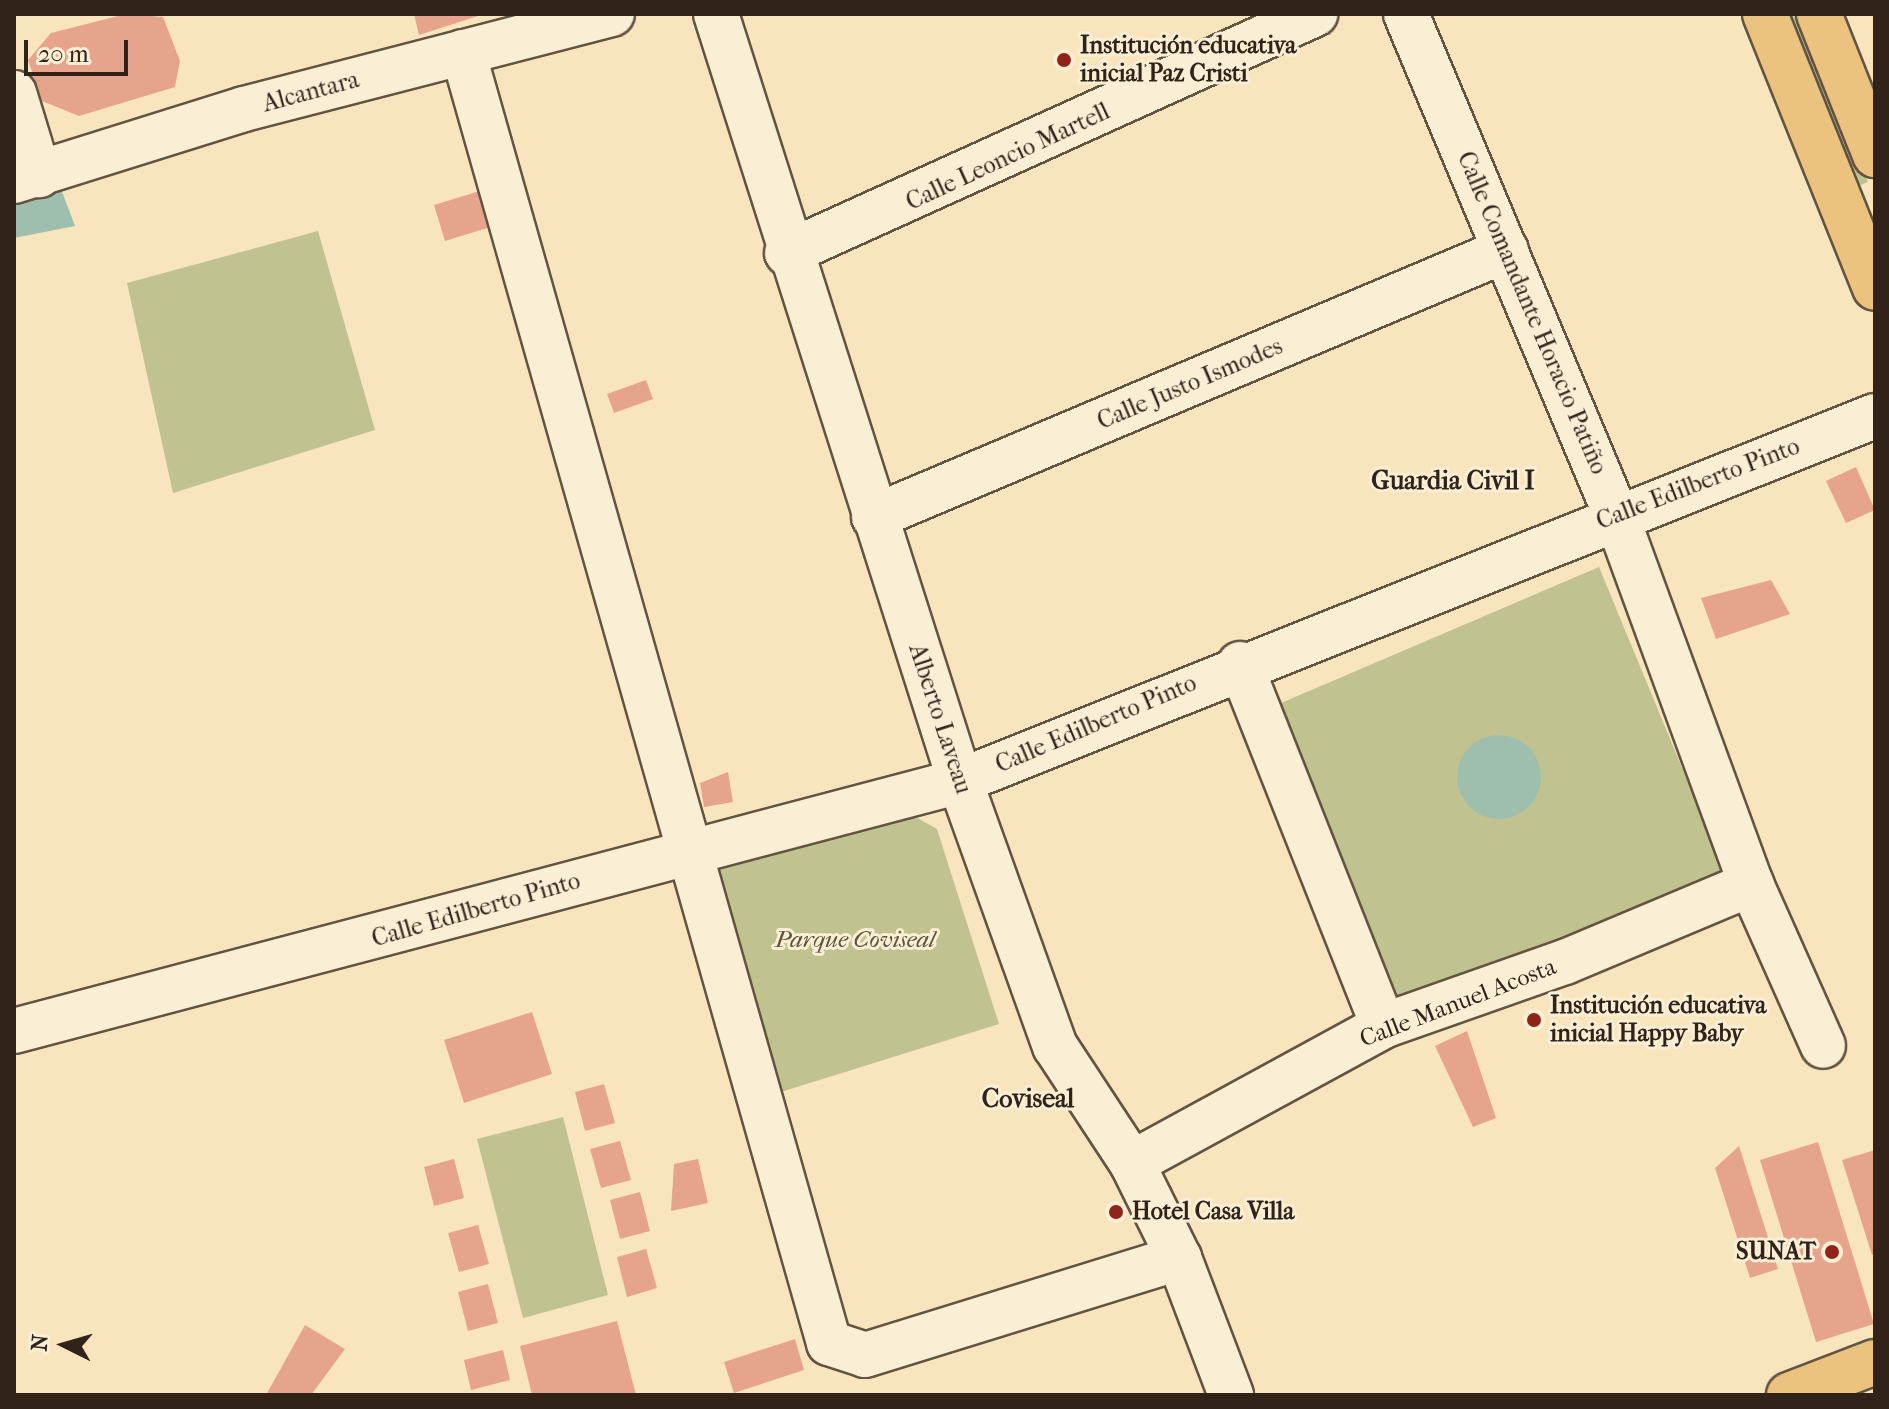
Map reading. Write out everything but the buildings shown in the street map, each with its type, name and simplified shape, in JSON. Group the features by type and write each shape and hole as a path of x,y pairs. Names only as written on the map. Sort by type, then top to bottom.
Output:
{"main road":[{"path":"1765,14 1863,220 1875,288"},
{"path":"1819,14 1875,155"},
{"path":"1789,1395 1875,1362"}],"street":[{"name":"Alcantara","path":"26,178 244,109 612,14"},
{"name":"Alberto Laveau","path":"716,14 787,253 960,781 1055,1046 1132,1163 1179,1258 1231,1395"},
{"name":"Calle Leoncio Martell","path":"787,253 1315,14"},
{"name":"Calle Comandante Horacio Patiño","path":"1406,14 1616,515 1751,884 1823,1046"},
{"path":"463,52 829,1343 865,1355 1179,1258"},
{"path":"14,93 26,178"},
{"name":"Calle Justo Ismodes","path":"874,517 1506,250"},
{"name":"Calle Edilberto Pinto","path":"14,1031 960,781 1240,664 1875,416"},
{"path":"1240,664 1383,1026"},
{"name":"Calle Manuel Acosta","path":"1132,1163 1383,1026 1565,962 1751,884"}],"green space":[{"path":"1781,14 1800,14 1868,182 1851,189"},
{"path":"318,231 375,430 173,493 127,283"},
{"path":"1599,567 1728,879 1392,1010 1274,706"},
{"name":"Parque Coviseal","path":"905,811 937,829 999,1024 781,1092 715,857"},
{"path":"563,1117 608,1295 523,1318 477,1139"}],"shaded area":[{"path":"58,181 75,226 14,238 14,192"},
{"path":"1491,735 1507,735 1523,742 1534,753 1541,777 1538,793 1529,807 1507,819 1491,819 1475,812 1464,801 1457,785 1457,769 1464,753 1475,742"}],"place":[{"name":"Institución educativa inicial Paz Cristi","path":"1064,60"},
{"name":"Institución educativa inicial Happy Baby","path":"1534,1020"},
{"name":"Hotel Casa Villa","path":"1116,1212"},
{"name":"SUNAT","path":"1832,1252"}],"district":[{"name":"Guardia Civil I","path":"1453,481"},
{"name":"Coviseal","path":"1028,1099"}]}
